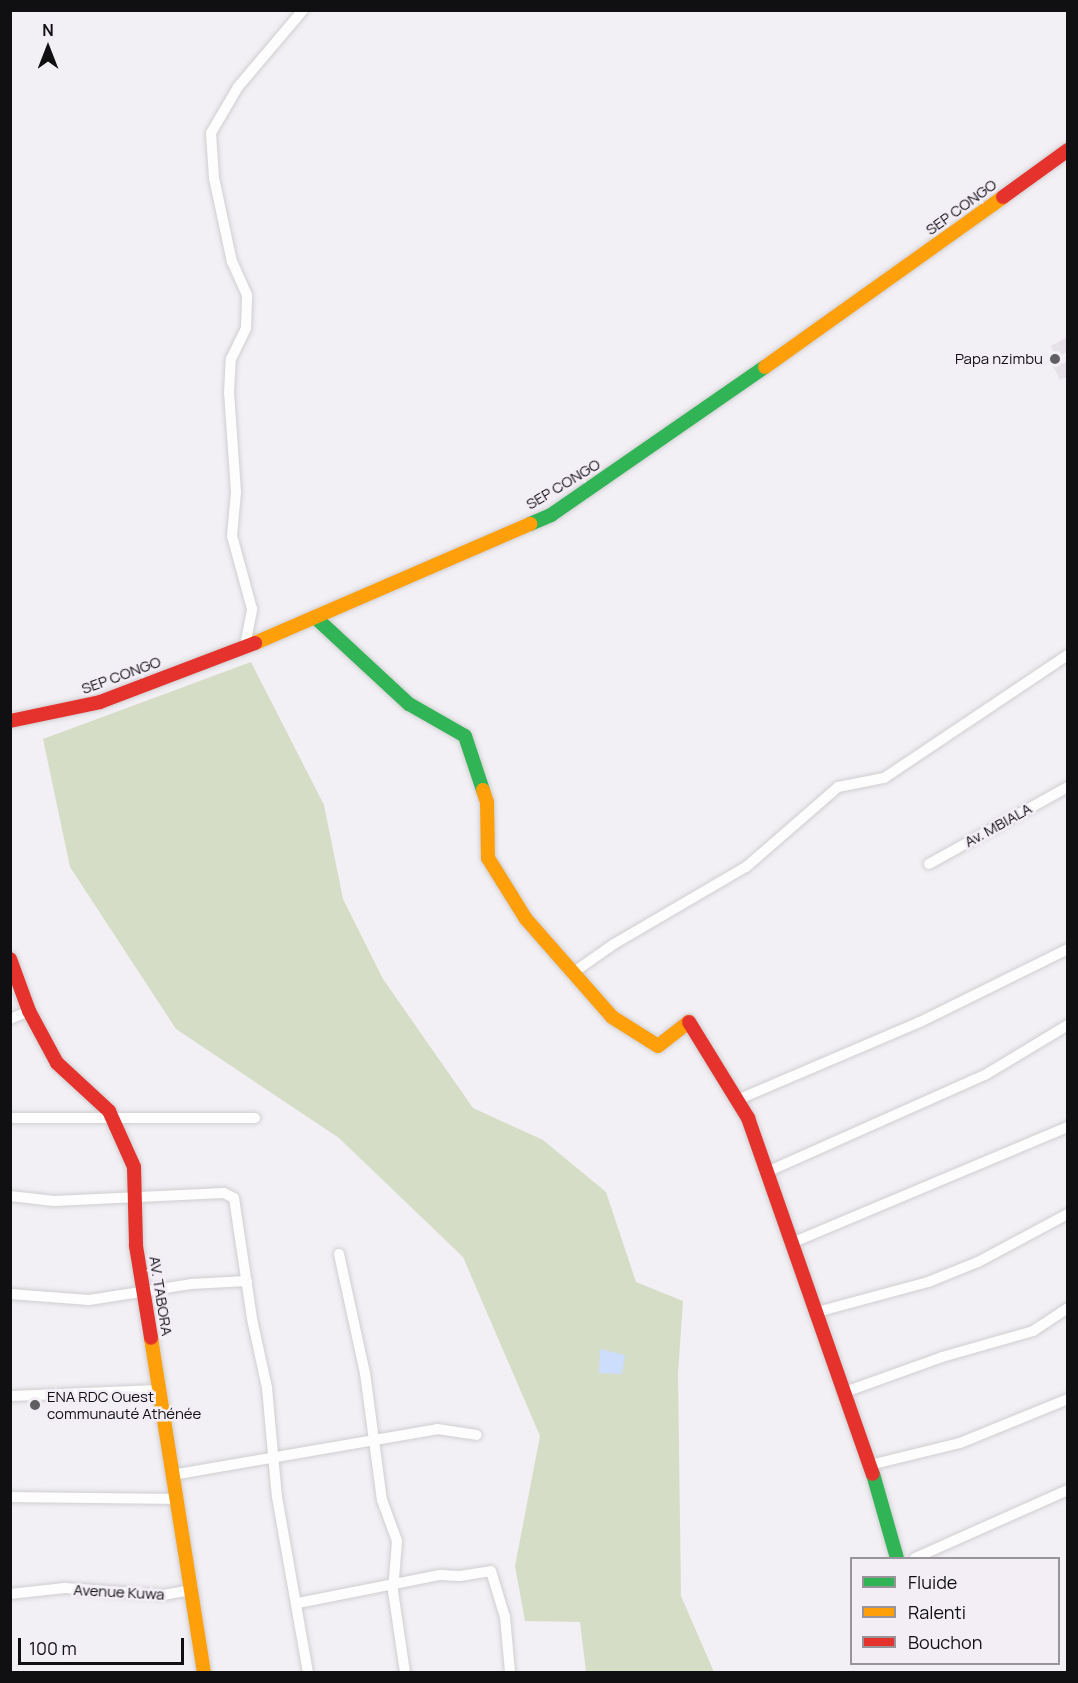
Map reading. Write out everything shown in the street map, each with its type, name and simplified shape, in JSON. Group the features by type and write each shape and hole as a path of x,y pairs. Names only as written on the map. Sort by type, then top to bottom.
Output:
{"street":[{"path":"245,646 252,609 232,536 236,492 230,393 231,359 246,328 247,295 231,262 214,178 211,133 238,87 303,10"},
{"name":"SEP CONGO","path":"10,721 100,702 316,618 551,515 780,357 1068,150"},
{"path":"316,618 409,704 465,736 487,802 488,858 526,919 612,1017 658,1046 689,1022 736,1100 769,1171 870,1465 897,1557"},
{"path":"574,972 614,944 746,867 838,787 884,778 1068,655"},
{"name":"Av. MBIALA","path":"929,864 1068,787"},
{"path":"736,1100 920,1022 1068,950"},
{"name":"AV. TABORA","path":"10,959 29,1011 64,1072 103,1105 114,1120 135,1167 134,1196 143,1291 204,1672"},
{"path":"10,1019 29,1011"},
{"path":"769,1171 985,1075 1068,1025"},
{"path":"10,1118 114,1120 255,1118"},
{"path":"794,1242 1068,1126"},
{"path":"10,1196 54,1201 134,1196 232,1195 238,1205 247,1281 267,1388 277,1497 298,1602 308,1672"},
{"path":"817,1312 928,1282 978,1262 1068,1214"},
{"path":"339,1254 365,1373 382,1500 397,1541 393,1585 405,1672"},
{"path":"10,1294 90,1300 143,1291 247,1281"},
{"path":"845,1392 942,1357 1033,1331 1068,1308"},
{"path":"10,1396 159,1390"},
{"path":"870,1465 960,1443 1068,1399"},
{"path":"172,1475 436,1429 477,1435"},
{"path":"917,1557 1068,1490"},
{"path":"10,1497 176,1499"},
{"path":"298,1602 440,1575 460,1576 491,1571 505,1617 510,1672"},
{"name":"Avenue Kuwa","path":"10,1594 65,1588 163,1595 191,1590"}],"shaded area":[{"name":"Papa nzimbu","path":"1067,337 1067,352 1059,356 1062,364 1067,361 1067,377 1060,380 1049,358 1054,354 1051,346"}],"green space":[{"path":"251,662 324,805 343,899 383,979 473,1108 543,1140 606,1192 636,1282 683,1301 678,1374 681,1596 714,1672 586,1672 580,1622 525,1621 515,1566 540,1436 463,1257 339,1138 176,1029 70,867 43,739"}],"water":[{"path":"600,1349 625,1355 622,1374 599,1373"}],"traffic: fast":[{"path":"530,524 551,515 765,367"},
{"path":"316,618 409,704 465,736 483,790"},
{"path":"873,1474 897,1557"}],"traffic: slow":[{"path":"765,367 1003,197"},
{"path":"255,643 530,524"},
{"path":"483,790 487,802 488,858 526,919 612,1017 658,1046 689,1022"},
{"path":"151,1338 204,1672"}],"traffic: jam":[{"path":"1003,197 1068,150"},
{"path":"10,721 100,702 255,643"},
{"path":"10,959 29,1011 57,1063 109,1111 134,1167 136,1246 151,1338"},
{"path":"689,1022 748,1118 873,1474"}],"place":[{"name":"Papa nzimbu","path":"1055,359"},
{"name":"ENA RDC Ouest communauté Athénée","path":"35,1405"}]}
